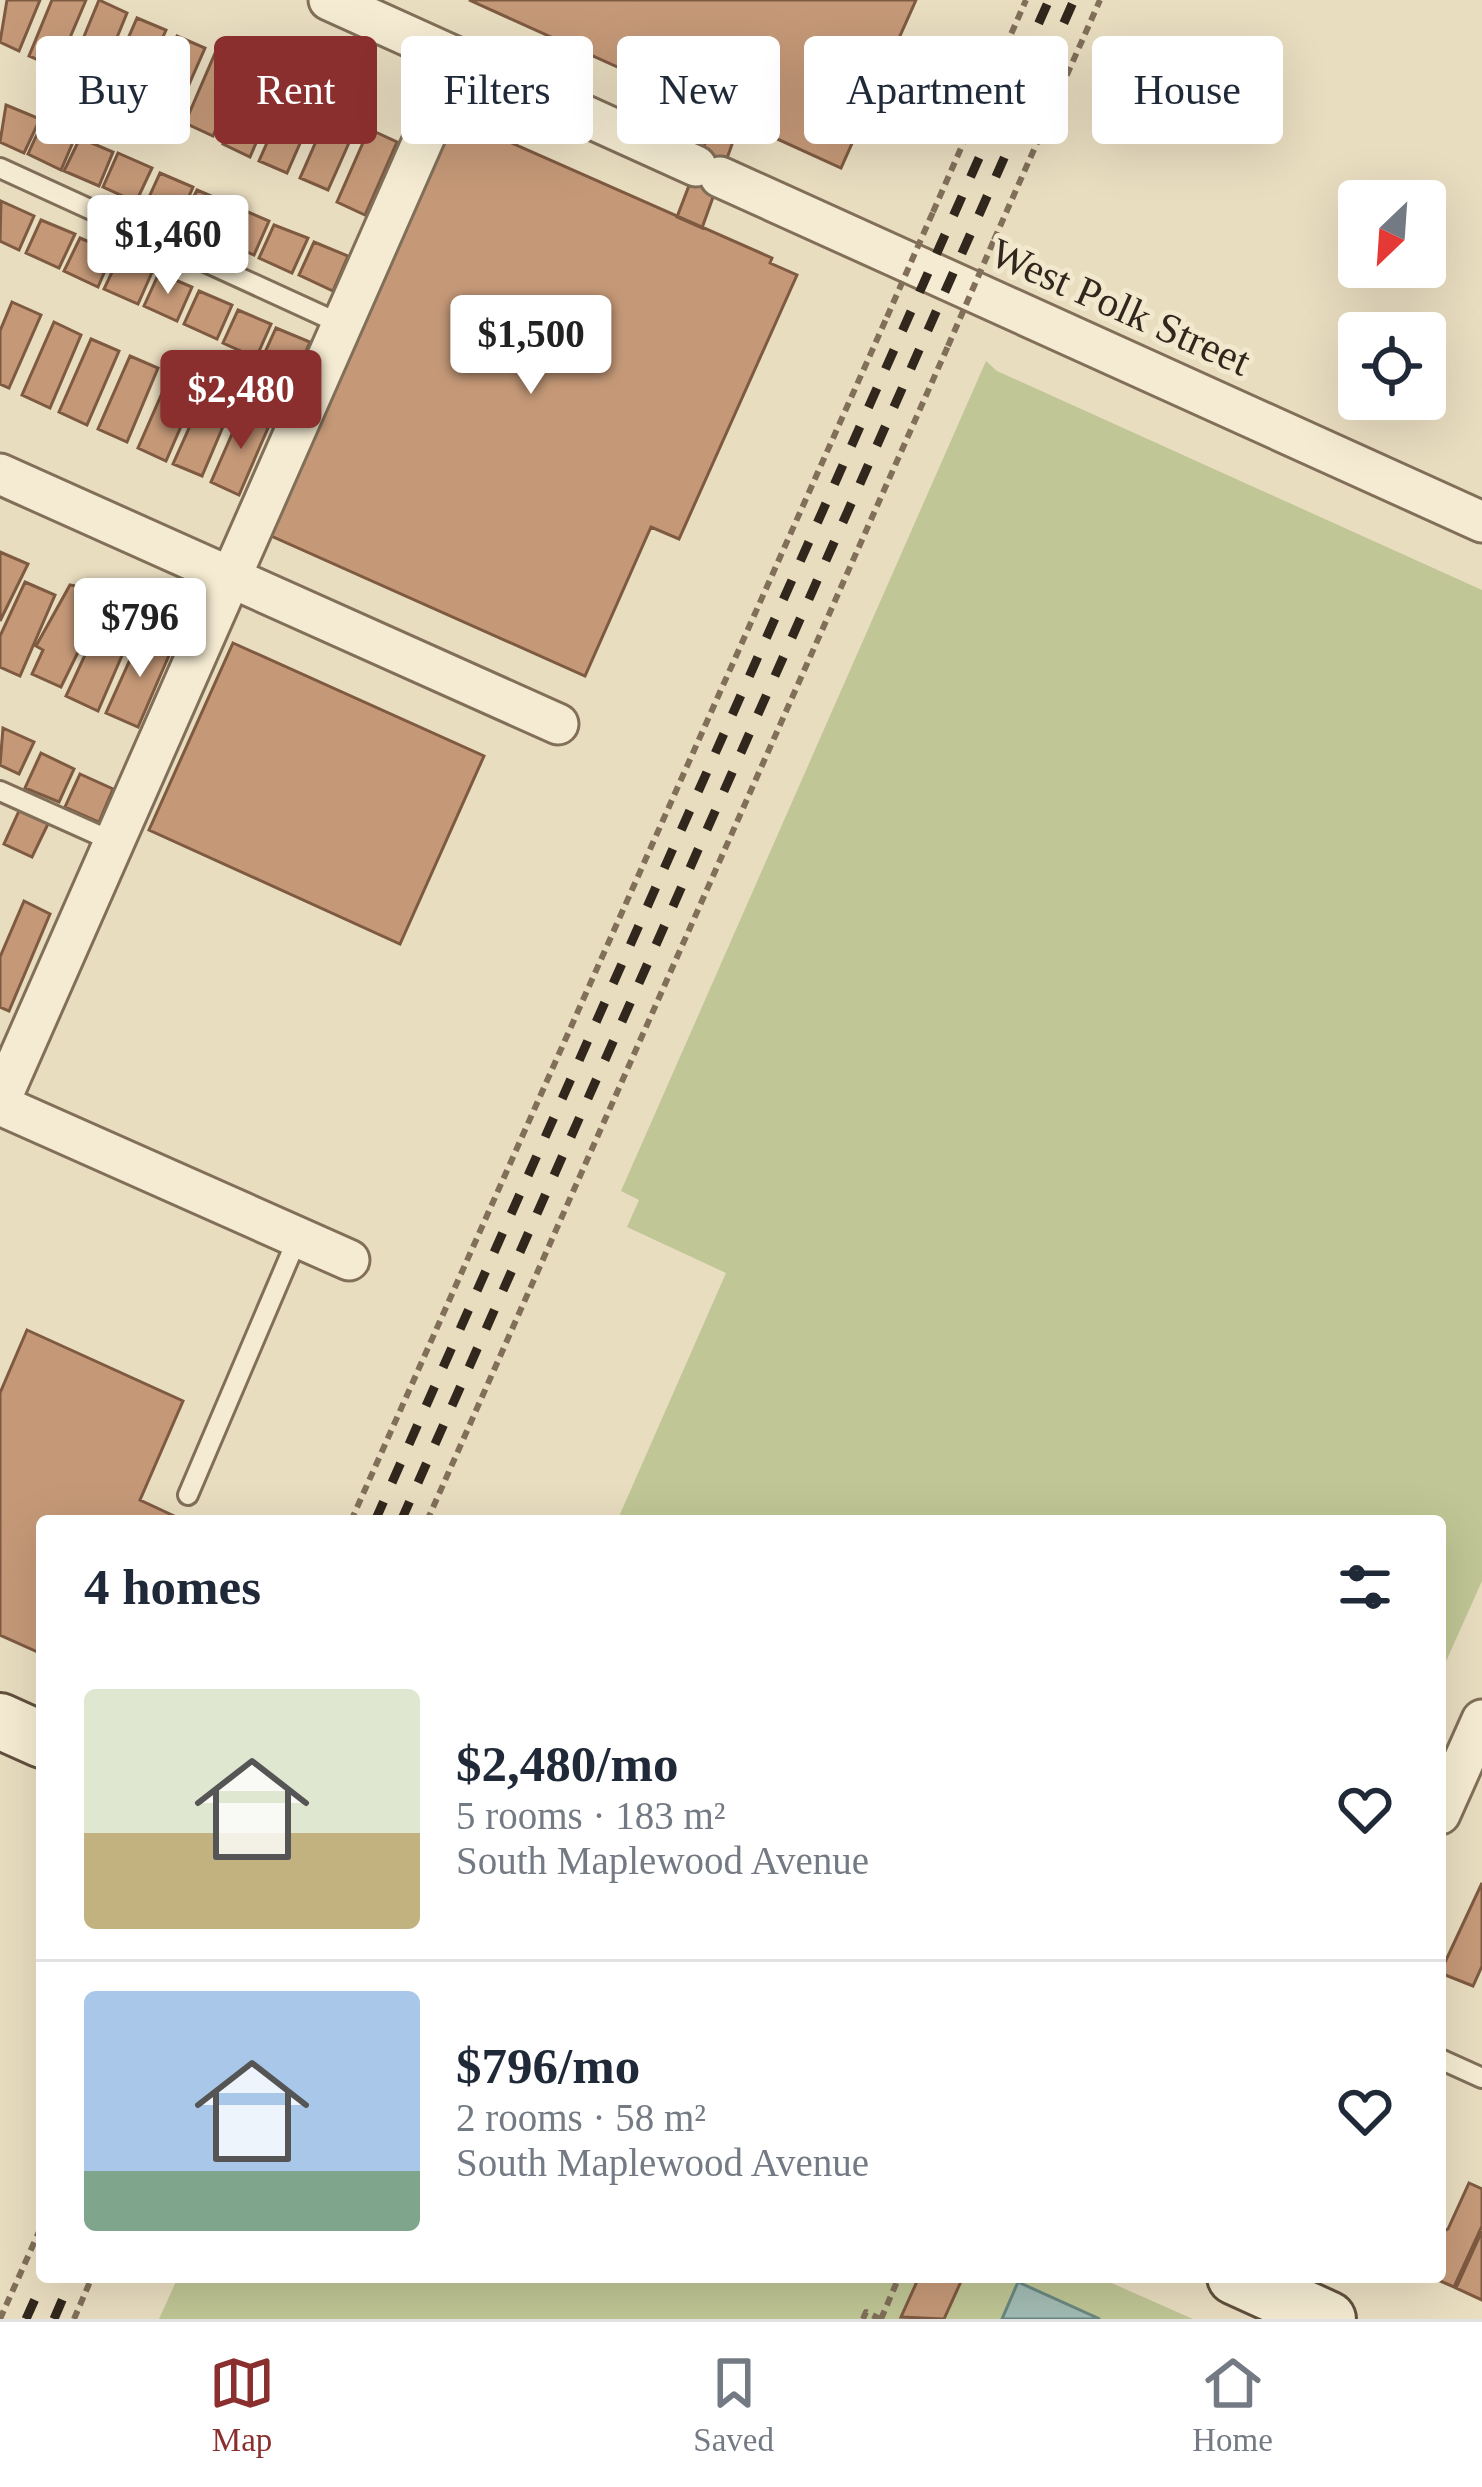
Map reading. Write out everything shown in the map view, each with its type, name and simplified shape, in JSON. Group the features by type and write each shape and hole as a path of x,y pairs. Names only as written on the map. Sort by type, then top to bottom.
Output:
{"street":[{"name":"West Polk Street","path":"328,0 408,36"},
{"name":"West Polk Street","path":"593,119 1482,522"},
{"path":"349,1260 0,1103 422,144"},
{"path":"0,474 558,724"},
{"path":"1446,1805 1474,1761 1482,1720"},
{"path":"0,1721 36,1737"},
{"path":"1242,2289 1328,2319"}],"lane":[{"path":"0,169 343,325"},
{"path":"0,791 114,842"},
{"path":"188,1495 298,1237"},
{"path":"1446,2062 1482,2078"}],"path":[{"path":"354,1515 1026,0"},
{"path":"430,1515 1100,0"},
{"path":"0,2319 36,2238"},
{"path":"74,2319 89,2283"},
{"path":"863,2319 866,2312 880,2319 896,2283"}],"green space":[{"path":"986,361 997,371 1482,590 1482,1581 1446,1662 1446,1515 620,1515 726,1273 627,1227 639,1200 621,1191"},
{"path":"175,2283 1112,2283 1193,2319 159,2319"}],"water":[{"path":"1020,2283 1100,2319 1002,2319"}],"building":[{"path":"7,0 40,0 19,51 0,42"},
{"path":"52,0 86,0 71,36 37,36"},
{"path":"99,0 127,13 118,36 84,36"},
{"path":"469,0 916,0 900,36 804,36 804,144 852,144 841,168 780,140 780,36 617,36 617,67 593,56 593,36 549,36"},
{"path":"137,18 166,30 163,36 129,36"},
{"path":"190,42 205,48 190,82"},
{"path":"214,56 213,136 190,125 190,111"},
{"path":"6,105 36,117 24,153 0,142"},
{"path":"377,133 397,142 365,215 337,202 362,144 377,144"},
{"path":"36,136 36,144 72,144 61,170 28,154"},
{"path":"77,144 94,144 113,152 99,186 64,171"},
{"path":"223,144 256,144 250,157"},
{"path":"266,144 300,144 287,173 259,161"},
{"path":"315,144 348,144 328,190 300,178"},
{"path":"443,144 514,144 772,258 770,263 797,275 679,539 651,527 585,676 269,535"},
{"path":"705,144 732,144 702,228 677,217"},
{"path":"118,153 152,168 136,202 103,187"},
{"path":"160,173 193,187 178,221 145,206"},
{"path":"197,190 230,204 215,239 181,224"},
{"path":"1,201 34,216 19,250 0,241"},
{"path":"236,207 269,221 254,255 220,240"},
{"path":"41,220 75,234 59,268 26,253"},
{"path":"274,225 308,238 292,273 259,258"},
{"path":"80,238 113,252 98,287 64,271"},
{"path":"314,242 348,256 333,291 299,275"},
{"path":"120,255 153,270 138,304 104,289"},
{"path":"159,273 192,287 177,321 144,306"},
{"path":"199,291 232,305 217,339 184,324"},
{"path":"12,302 41,315 9,388 0,384 0,331"},
{"path":"238,310 271,324 256,358 223,343"},
{"path":"54,322 81,335 50,408 22,395"},
{"path":"276,328 310,342 295,376 261,361"},
{"path":"91,339 119,351 87,425 59,412"},
{"path":"130,356 158,368 127,442 98,429"},
{"path":"170,375 198,387 166,461 138,448"},
{"path":"206,390 233,403 202,476 173,464"},
{"path":"243,409 271,421 239,495 211,482"},
{"path":"0,552 28,564 0,621"},
{"path":"25,582 55,595 20,676 0,667 0,636"},
{"path":"70,585 88,588 89,596 103,601 61,687 32,674 43,650 36,646"},
{"path":"103,616 133,630 98,711 66,696"},
{"path":"142,633 173,646 138,727 106,713"},
{"path":"233,643 484,756 400,944 149,830"},
{"path":"3,728 34,742 19,774 0,765"},
{"path":"41,753 74,769 59,802 25,788"},
{"path":"80,774 113,789 99,822 65,807"},
{"path":"19,811 48,824 32,857 4,844"},
{"path":"24,901 50,914 9,1011 0,1007 0,957"},
{"path":"27,1330 183,1401 140,1500 172,1515 36,1515 36,1651 0,1635 0,1393"},
{"path":"1482,1883 1482,1966 1473,1986 1446,1975 1446,1960"},
{"path":"1469,2183 1482,2189 1482,2226 1454,2287 1445,2283 1448,2229"},
{"path":"1482,2231 1482,2300 1456,2288"},
{"path":"916,2283 960,2283 944,2319 901,2317"}],"railway":[{"path":"378,1515 1049,0"},
{"path":"404,1515 1074,0"},
{"path":"26,2319 42,2283"},
{"path":"54,2319 69,2283"}]}
